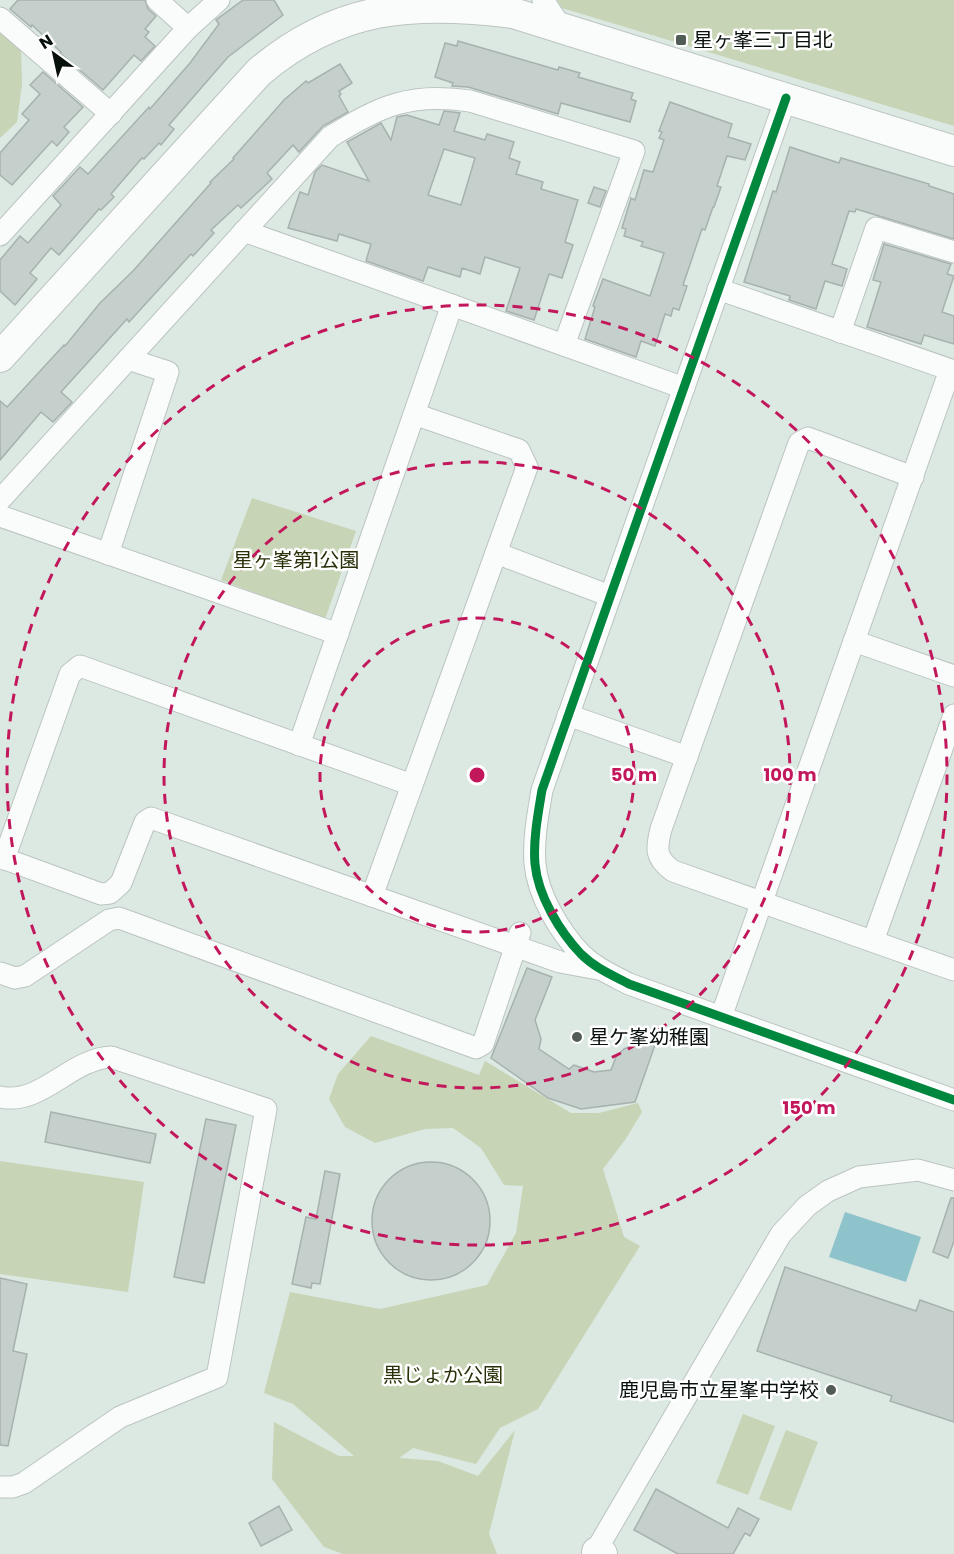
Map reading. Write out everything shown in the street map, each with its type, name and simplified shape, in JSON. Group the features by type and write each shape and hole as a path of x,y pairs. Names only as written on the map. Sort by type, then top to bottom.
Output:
{"street":[{"path":"157,0 188,28"},
{"path":"0,235 188,28 219,0"},
{"path":"543,0 561,27"},
{"path":"0,357 259,72 286,49 357,13 420,2 452,2 486,6 561,27 954,151"},
{"path":"0,18 111,114"},
{"path":"0,500 330,137 363,116 392,104 422,98 470,101 634,151 564,345"},
{"path":"786,98 542,790 536,825 535,864 540,887 552,913 582,955 602,970 629,984 954,1100"},
{"path":"840,332 876,228 954,252"},
{"path":"244,231 684,388"},
{"path":"718,289 952,371 721,1017"},
{"path":"300,745 452,305"},
{"path":"108,554 168,372 128,359"},
{"path":"372,896 527,466 519,450 414,414"},
{"path":"913,477 808,438 799,443 657,844 658,855 673,871 954,970"},
{"path":"0,516 338,634"},
{"path":"496,553 610,596"},
{"path":"854,641 954,676"},
{"path":"412,785 80,666 70,674 2,858 101,894 110,893 121,883 145,822 151,818 372,896 518,940 560,962 602,970"},
{"path":"568,715 687,757"},
{"path":"873,941 954,715"},
{"path":"0,973 15,978 25,976 109,921 118,918 476,1048 483,1044 518,940"},
{"path":"0,1097 15,1099 31,1095 84,1063 111,1057 266,1109 217,1377 120,1418 24,1483 13,1487 0,1486"},
{"path":"598,1553 781,1234 807,1206 828,1191 859,1177 918,1170 954,1180"}],"green space":[{"path":"557,0 954,0 954,126 562,8"},
{"path":"0,32 21,51 22,84 17,122 0,138"},
{"name":"星ヶ峯第1公園","path":"252,498 356,531 325,619 221,580"},
{"name":"黒じょか公園","path":"371,1036 479,1075 485,1061 571,1113 599,1113 638,1103 642,1112 603,1169 624,1237 640,1246 538,1409 500,1428 476,1464 413,1448 399,1458 438,1461 478,1476 515,1430 489,1534 497,1554 343,1554 324,1547 272,1479 274,1422 339,1456 354,1456 293,1404 264,1393 290,1292 380,1309 487,1285 516,1233 523,1186 504,1185 481,1148 453,1128 425,1129 375,1143 345,1127 329,1099 338,1074"},
{"path":"0,1161 144,1182 128,1292 0,1274"},
{"path":"743,1414 775,1426 748,1495 716,1483"},
{"path":"786,1430 818,1442 791,1511 759,1499"}],"water":[{"path":"845,1212 921,1237 906,1282 829,1257"}],"building":[{"path":"18,0 145,0 148,9 156,16 145,29 149,32 145,37 155,46 141,61 134,55 103,90 32,25 31,27 10,9"},
{"path":"243,0 274,0 283,15 228,57 169,125 174,129 161,145 159,143 144,159 142,158 111,194 114,197 101,210 99,209 59,255 51,248 30,273 37,279 15,305 0,291 0,260 20,236 28,243 61,205 53,196 80,167 88,174 190,63 219,24 216,20"},
{"path":"458,41 558,70 559,67 580,73 578,77 633,93 631,99 636,101 630,122 561,103 558,114 468,87 452,86 453,83 435,77 445,43 457,46"},
{"path":"340,64 352,83 339,91 341,94 339,96 348,112 323,126 299,152 293,145 267,173 272,179 241,208 238,205 211,230 214,233 193,256 191,254 129,322 127,319 61,392 72,402 53,422 41,412 0,460 0,401 7,407 65,346 100,303 133,271 284,100 306,81 308,83"},
{"path":"43,72 83,107 64,127 69,132 57,146 52,141 12,185 0,175 0,153 29,120 22,114 40,94 30,85"},
{"path":"670,102 732,124 728,137 751,144 745,160 727,156 717,186 721,187 705,230 702,229 683,285 687,286 679,310 673,308 671,316 665,314 655,346 641,341 636,357 585,339 595,307 593,306 603,279 650,296 664,253 641,246 643,242 624,236 626,229 622,228 631,198 635,200 644,170 653,172 664,140 659,138 662,132 659,131"},
{"path":"444,111 460,113 454,131 485,140 487,134 514,142 509,158 520,162 516,174 543,182 541,189 578,200 565,242 573,245 562,278 549,274 534,320 506,311 520,268 485,257 480,274 462,268 460,277 428,267 423,281 366,261 371,244 339,234 337,241 288,228 300,192 308,195 315,172 322,165 369,181 347,142 381,123 391,140 397,117 407,115 439,125","holes":["444,149 475,158 461,205 428,195"]},
{"path":"790,147 839,163 841,158 929,184 929,186 954,194 954,239 856,209 855,212 849,211 832,264 847,269 842,286 825,281 816,309 789,300 790,296 744,282 773,191 776,192"},
{"path":"594,187 606,191 600,207 588,203"},
{"path":"884,244 951,264 947,274 954,276 942,312 954,316 954,344 924,335 921,344 867,327 881,282 873,280"},
{"path":"527,968 552,977 535,1020 541,1039 539,1049 569,1069 574,1065 594,1072 611,1070 616,1057 624,1049 638,1043 655,1045 635,1102 581,1109 548,1098 491,1058"},
{"path":"51,1112 156,1134 150,1163 45,1142"},
{"path":"206,1119 236,1125 204,1283 174,1277"},
{"path":"431,1162 454,1166 473,1179 486,1198 490,1221 486,1244 473,1263 454,1276 431,1280 408,1276 389,1263 376,1244 372,1221 376,1198 389,1179 408,1166"},
{"path":"325,1171 340,1174 320,1284 312,1283 311,1288 292,1284 306,1217 316,1219"},
{"path":"951,1198 954,1198 954,1241 948,1258 933,1252"},
{"path":"785,1267 916,1311 920,1300 954,1312 954,1422 890,1401 892,1396 757,1351"},
{"path":"0,1278 27,1284 13,1351 27,1354 8,1446 0,1445"},
{"path":"656,1489 728,1528 738,1508 759,1519 750,1536 745,1533 733,1554 678,1554 634,1530"},
{"path":"279,1506 292,1530 261,1546 249,1523"}],"cycle path":[{"path":"786,98 542,790 536,827 537,876 545,901 565,935 586,959 610,974 629,984 954,1100"}],"place":[{"name":"星ヶ峯三丁目北","path":"681,40"},
{"name":"星ケ峯幼稚園","path":"577,1037"},
{"name":"鹿児島市立星峯中学校","path":"831,1390"}]}
